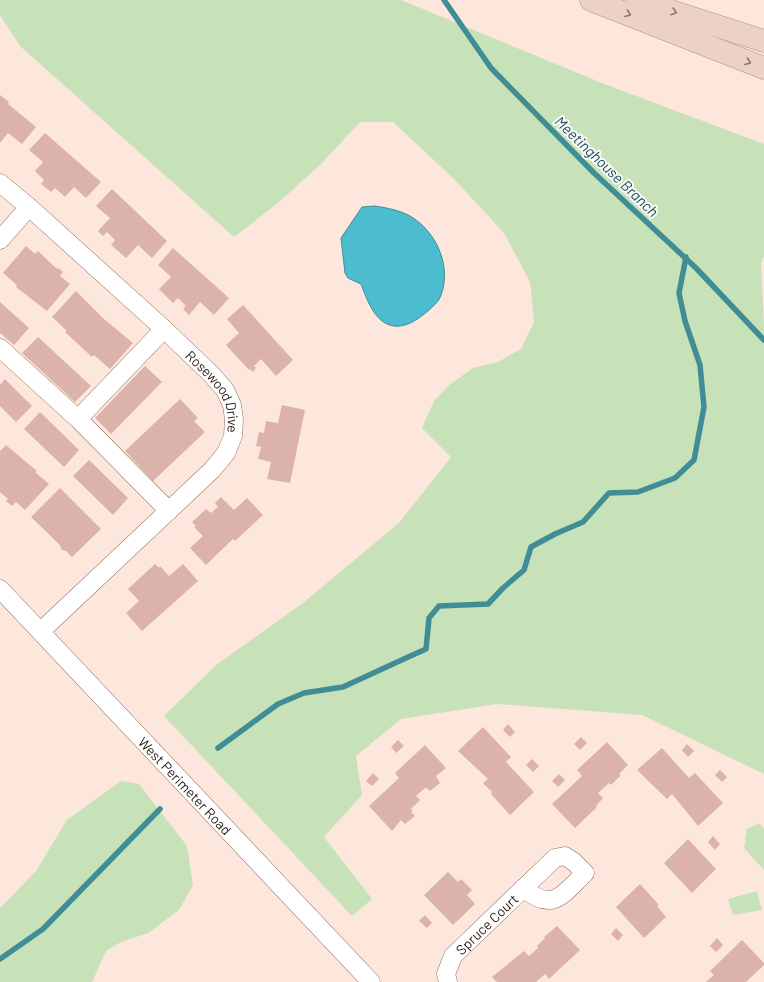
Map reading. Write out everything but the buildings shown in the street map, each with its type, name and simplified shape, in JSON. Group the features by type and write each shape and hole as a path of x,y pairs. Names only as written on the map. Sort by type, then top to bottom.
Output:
{"highway":[{"path":"591,0 764,68"},
{"path":"637,0 764,41"}],"street":[{"name":"Rosewood Drive","path":"0,183 29,207 164,329 212,375 225,390 232,405 234,419 233,436 226,453 212,470 41,631"},
{"path":"0,240 29,207"},
{"path":"78,419 164,329"},
{"path":"0,348 78,419 169,511"},
{"name":"West Perimeter Road","path":"0,589 371,982"},
{"name":"Spruce Court","path":"448,982 446,974 453,956 523,888"}],"green space":[{"path":"0,0 401,0 602,83 764,144 764,256 761,263 764,327 764,774 642,715 497,704 401,719 356,756 362,795 324,837 372,899 352,916 164,716 216,665 303,603 399,523 451,457 422,428 434,401 449,385 473,368 498,362 521,349 534,322 530,282 504,233 453,178 393,122 360,122 320,165 279,202 234,237 20,46 0,15"},
{"path":"121,781 139,784 187,846 193,885 179,910 148,933 121,942 106,951 92,982 0,982 0,908 36,871 67,820"},
{"path":"759,823 764,829 764,870 744,848 747,829"},
{"path":"757,891 762,910 733,915 728,899"}],"water":[{"path":"375,206 402,212 419,223 434,240 443,261 444,284 439,300 423,315 406,325 394,326 382,321 372,309 361,284 348,278 345,273 341,238 362,207"}],"waterway":[{"name":"Meetinghouse Branch","path":"444,0 491,68 594,173 696,268 764,340"},
{"path":"218,748 278,704 304,693 343,687 426,649 429,618 439,606 488,604 503,588 524,570 531,547 555,534 583,522 609,493 638,492 675,478 694,460 704,407 700,365 685,321 679,293 686,257"},
{"path":"0,959 43,929 160,809"}]}
